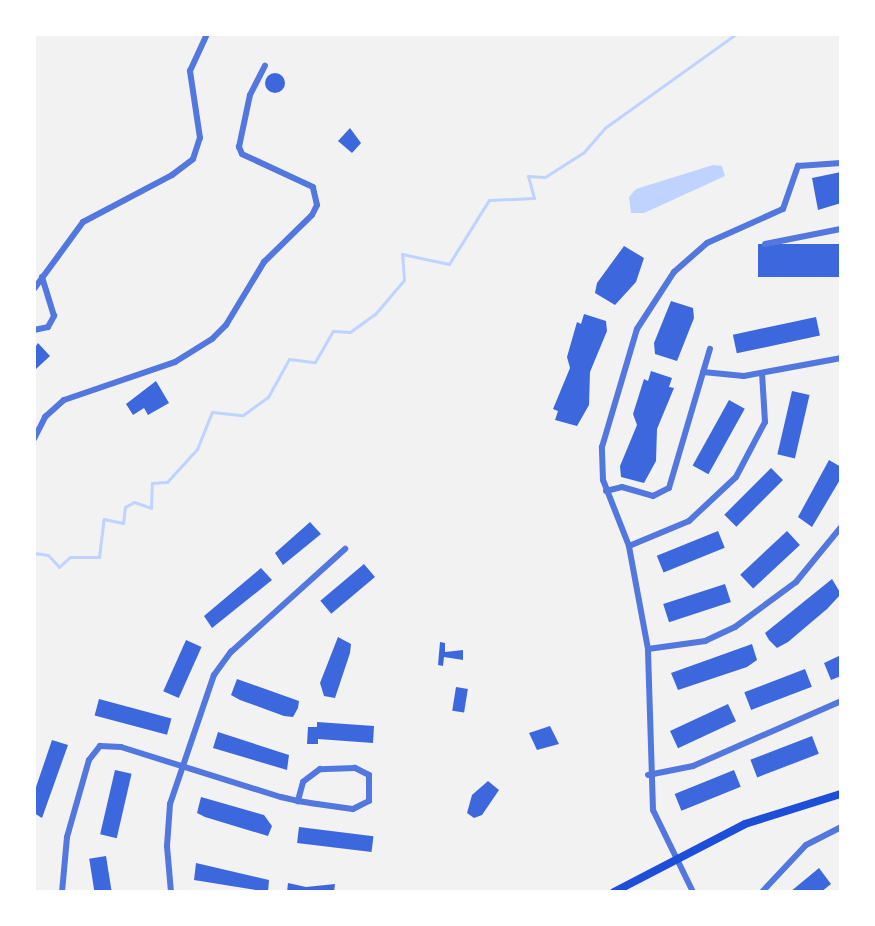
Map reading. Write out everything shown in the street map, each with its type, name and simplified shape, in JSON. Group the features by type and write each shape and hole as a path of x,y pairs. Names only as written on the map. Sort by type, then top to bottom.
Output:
{"main road":[{"path":"614,892 745,824 841,794"}],"street":[{"path":"34,289 83,222 172,175 193,159 200,138 190,71 207,34"},
{"path":"34,439 45,417 64,400 175,362 212,339 226,325 264,262 312,215 317,205 313,187 242,154 239,147 250,95 265,66"},
{"path":"693,892 653,810 648,775 648,649 629,546 606,491 602,447 646,307 698,249 783,209 798,166 841,163"},
{"path":"765,244 841,229"},
{"path":"34,330 48,327 54,316 42,277"},
{"path":"606,491 622,487 653,496 665,493 710,349"},
{"path":"703,372 732,377 841,358"},
{"path":"629,546 689,521 736,477 765,422 762,373"},
{"path":"648,649 705,641 746,620 796,582 841,527"},
{"path":"171,892 168,826 182,768 223,662 345,549"},
{"path":"648,775 693,766 841,701"},
{"path":"62,892 67,837 94,751 121,747 298,801 360,809 369,801 369,775 355,768 320,769 303,782 298,801"},
{"path":"762,892 806,845 841,827"}],"water":[{"path":"713,165 722,166 725,176 644,213 631,213 629,197 636,189"}],"building":[{"path":"275,73 282,76 285,83 282,90 275,93 268,90 265,83 268,76"},
{"path":"350,128 361,143 352,153 338,141"},
{"path":"841,172 841,203 818,210 812,178"},
{"path":"758,244 841,244 841,277 758,277"},
{"path":"624,246 644,258 636,282 615,305 595,293 597,283"},
{"path":"671,301 693,308 694,318 677,361 655,354 654,343"},
{"path":"584,314 606,321 607,331 590,372 589,405 577,426 555,420 558,411 553,409 570,368 567,357 577,322 581,324"},
{"path":"816,317 820,336 737,353 733,335"},
{"path":"38,343 50,356 36,369 34,349"},
{"path":"651,371 672,378 669,387 674,388 657,429 656,461 644,483 621,477 620,466 637,425 633,414 644,379 648,381"},
{"path":"156,381 169,403 148,415 144,408 133,415 126,404"},
{"path":"792,391 810,395 795,458 777,454"},
{"path":"729,400 745,409 708,474 693,466"},
{"path":"829,460 841,467 841,478 812,527 798,517"},
{"path":"771,468 783,480 736,527 724,515"},
{"path":"310,522 321,534 283,565 275,553"},
{"path":"718,531 725,548 664,572 657,556"},
{"path":"787,531 800,545 753,589 740,575"},
{"path":"364,564 375,577 331,614 320,601"},
{"path":"261,568 272,580 212,628 204,616"},
{"path":"832,579 841,594 788,642 777,648 765,633"},
{"path":"725,584 731,602 669,622 663,604"},
{"path":"338,637 351,644 335,698 324,696 320,683"},
{"path":"186,640 202,647 179,698 163,691"},
{"path":"440,642 445,643 445,652 463,650 463,660 444,657 443,666 438,665"},
{"path":"752,644 757,660 747,667 678,690 671,673"},
{"path":"841,655 841,676 831,680 824,663"},
{"path":"805,669 812,687 751,710 744,692"},
{"path":"237,679 299,701 293,717 231,695"},
{"path":"456,687 468,689 464,713 452,711"},
{"path":"99,699 171,718 167,735 95,715"},
{"path":"728,704 736,721 678,748 670,731"},
{"path":"317,722 374,726 373,743 318,739 318,744 307,744 308,727 317,727"},
{"path":"550,726 559,744 537,750 529,733"},
{"path":"218,732 289,755 287,770 213,748"},
{"path":"812,736 819,754 757,777 750,760"},
{"path":"52,740 68,745 42,818 34,813 34,793"},
{"path":"115,770 132,774 117,838 100,834"},
{"path":"734,770 741,787 681,811 675,794"},
{"path":"488,781 499,790 482,815 474,818 467,813 472,795"},
{"path":"201,797 264,815 272,826 268,836 197,813"},
{"path":"299,827 373,836 371,852 297,843"},
{"path":"106,856 112,892 94,892 89,859"},
{"path":"196,863 269,880 268,892 194,880"},
{"path":"819,868 831,884 821,892 790,892"},
{"path":"288,883 306,887 335,884 334,892 287,892"}],"waterway":[{"path":"34,553 48,555 59,567 70,557 99,557 104,519 123,523 125,507 134,502 151,508 152,483 167,482 197,449 212,412 243,415 268,397 289,359 315,362 333,331 350,332 376,313 404,280 402,254 449,264 489,200 534,198 528,176 545,177 584,152 606,127 736,34"}]}
